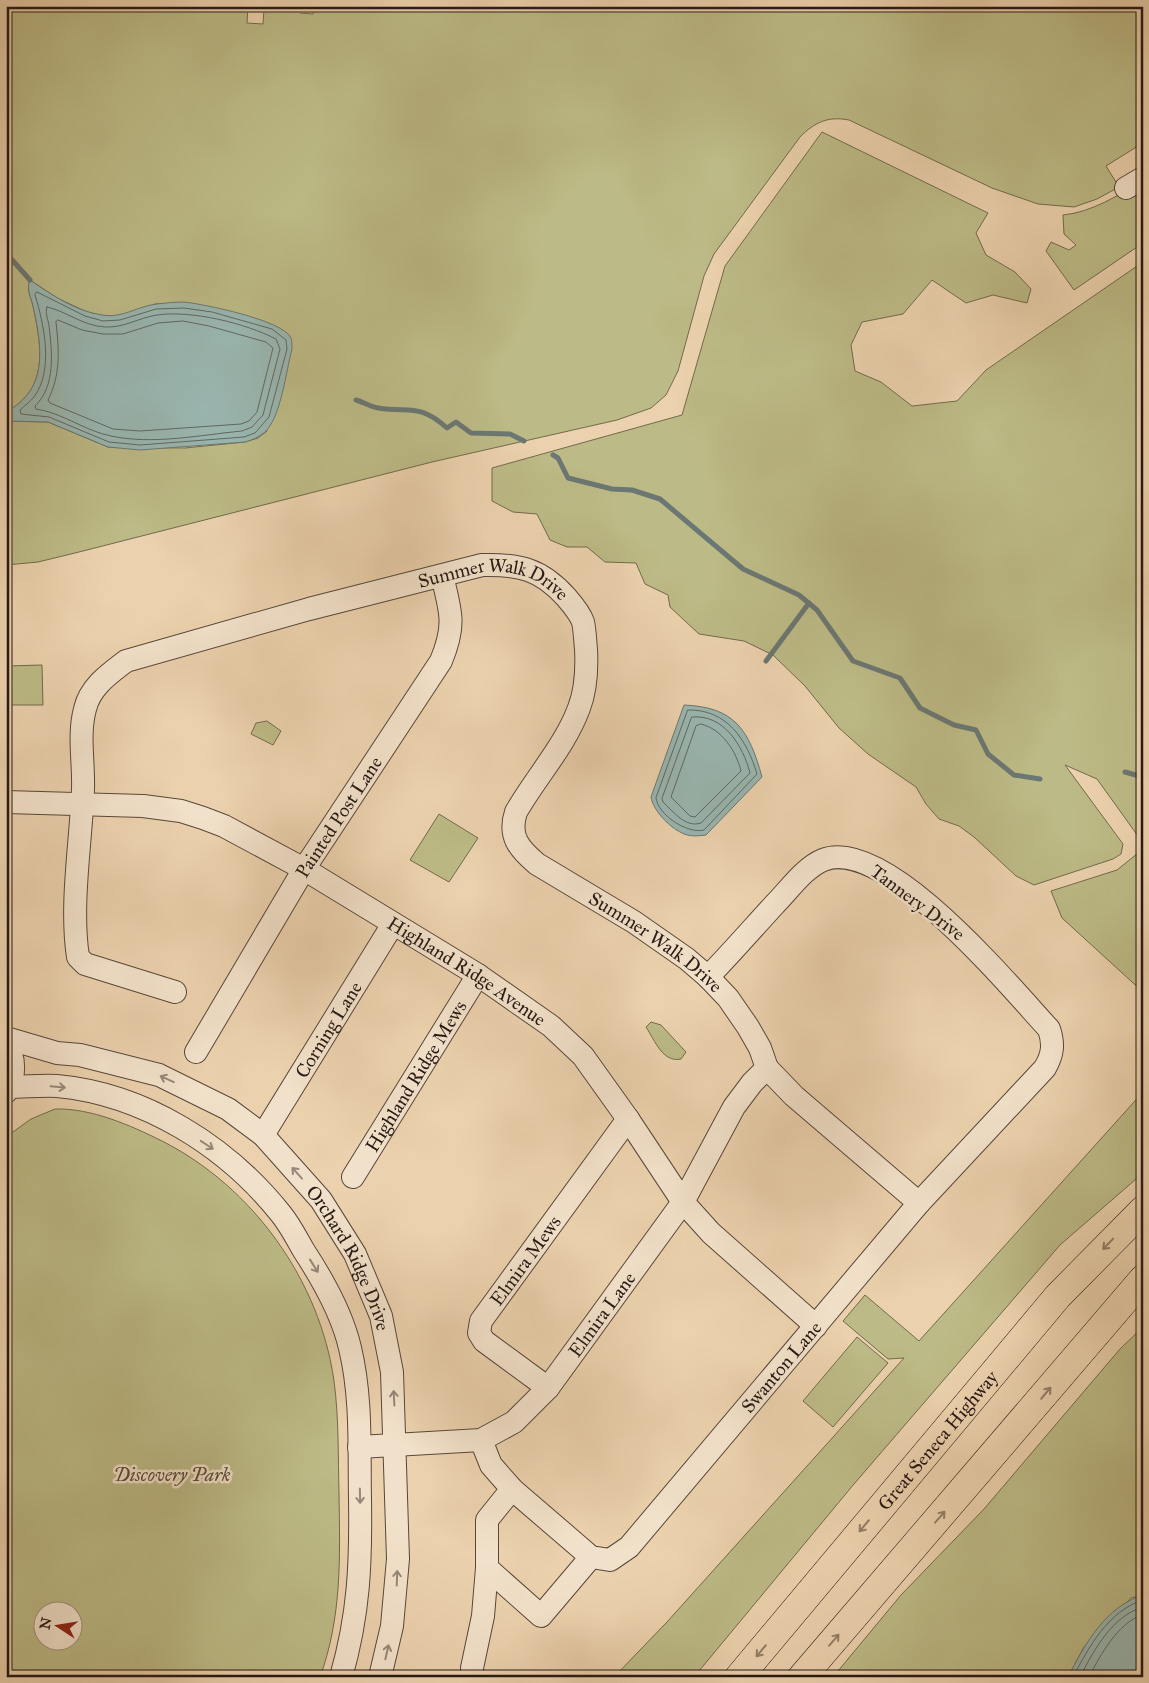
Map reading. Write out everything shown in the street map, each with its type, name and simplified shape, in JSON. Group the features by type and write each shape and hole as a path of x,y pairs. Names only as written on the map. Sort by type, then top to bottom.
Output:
{"main road":[{"name":"Great Seneca Highway","path":"739,1677 1058,1296 1143,1210"},
{"path":"802,1677 1143,1279"}],"street":[{"name":"Summer Walk Drive","path":"175,992 85,964 78,957 77,882 82,802 82,735 84,709 92,691 126,661 309,609 482,565 508,564 532,570 546,577 575,607 583,621 586,681 580,708 568,732 516,812 512,823 514,839 521,851 537,864 634,922 687,959 708,977 728,998 748,1027 760,1048 767,1068 794,1096 919,1203"},
{"name":"Painted Post Lane","path":"196,1052 304,869 441,661 450,640 452,624 442,576"},
{"name":"Highland Ridge Avenue","path":"6,802 82,802 143,806 188,814 224,826 304,869 478,975 551,1026 583,1056 628,1118 683,1202 711,1233 816,1326"},
{"name":"Tannery Drive","path":"708,977 802,875 822,860 844,857 862,860 936,911 965,937 1049,1029"},
{"name":"Corning Lane","path":"263,1135 393,924"},
{"name":"Highland Ridge Mews","path":"353,1177 478,975"},
{"name":"Swanton Lane","path":"591,1557 610,1560 629,1547 919,1203 1045,1068 1052,1056 1054,1042 1049,1029"},
{"name":"Orchard Ridge Drive","path":"6,1038 58,1053 80,1055 159,1075 228,1109 263,1135 321,1200 355,1254 381,1316 392,1372 398,1559 397,1593 392,1626 380,1677"},
{"path":"6,1042 11,1050 14,1069 8,1090"},
{"name":"Elmira Lane","path":"359,1448 481,1440 514,1422 548,1388 683,1202 734,1107 752,1083 767,1068"},
{"name":"Orchard Ridge Drive","path":"8,1090 56,1086 86,1091 131,1104 176,1124 233,1162 281,1214 325,1284 349,1346 359,1396 360,1560 358,1601 351,1642 341,1677"},
{"name":"Elmira Mews","path":"548,1388 484,1341 479,1333 481,1321 628,1118"},
{"path":"481,1440 491,1465 512,1489 591,1557 541,1616 486,1568"},
{"path":"472,1668 483,1616 487,1520 512,1489"}],"green space":[{"path":"6,6 248,6 247,23 263,24 264,9 291,12 292,6 300,6 300,13 313,14 315,6 1143,6 1143,152 1138,146 1106,166 1119,187 1097,199 1074,207 1038,204 992,188 849,120 835,119 822,121 811,127 800,137 714,254 704,276 678,371 666,395 651,408 617,420 432,462 38,562 6,565 6,421 48,422 108,447 185,448 245,442 258,438 267,431 245,316 184,303 155,304 119,316 103,316 87,312 57,298 30,280 29,290 39,337 39,366 30,392 20,403 6,412"},
{"path":"822,132 988,213 976,233 986,255 1015,272 1031,289 1027,303 993,295 966,303 932,280 903,314 862,322 851,345 855,371 881,382 912,406 957,401 986,370 1143,262 1143,843 1097,779 1065,765 1123,844 1121,854 1113,859 1034,885 1016,876 974,837 959,826 939,819 926,804 916,787 868,754 839,728 805,686 773,655 744,641 699,634 670,607 668,595 645,584 636,563 605,562 587,547 567,547 550,540 537,514 513,512 492,501 492,468 682,415 725,266"},
{"path":"1143,182 1143,243 1074,290 1046,251 1051,242 1069,250 1076,245 1064,234 1063,215 1095,207"},
{"path":"42,665 43,705 6,705 6,666"},
{"path":"267,721 281,731 273,745 251,734 256,723"},
{"path":"439,814 478,838 449,882 410,860"},
{"path":"1143,849 1143,992 1062,918 1051,891 1117,870"},
{"path":"651,1022 661,1025 686,1052 681,1059 669,1058 660,1050 646,1027"},
{"path":"1143,1092 1143,1173 1060,1245 854,1484 694,1677 614,1677 667,1622 904,1358 888,1359 843,1321 865,1295 919,1341"},
{"name":"Discovery Park","path":"55,1109 69,1109 96,1114 137,1129 195,1160 225,1184 253,1211 277,1241 297,1273 314,1308 326,1344 334,1381 337,1409 338,1587 332,1632 320,1677 6,1677 6,1137 31,1119"},
{"path":"1143,1327 1143,1595 1131,1598 1084,1647 1068,1677 833,1677 901,1595 984,1509 1120,1349"},
{"path":"857,1337 888,1363 833,1427 803,1401"}],"water":[{"path":"30,280 55,297 73,306 102,315 123,314 150,305 184,302 242,314 259,319 285,331 291,338 292,349 279,405 271,425 265,432 245,442 140,450 108,447 48,422 6,421 6,412 20,403 30,392 39,366 39,337 29,290"},
{"path":"684,705 716,710 728,716 737,724 752,746 762,777 706,835 691,836 677,830 658,813 651,797"},
{"path":"1143,1595 1143,1677 1068,1677 1089,1640 1107,1618 1118,1608"}],"waterway":[{"path":"6,253 30,280"},
{"path":"356,400 378,408 421,412 429,415 447,428 456,422 471,433 510,434 524,441"},
{"path":"553,455 558,458 568,478 612,489 632,490 660,499 743,569 799,595 817,610 853,661 900,678 920,708 954,725 976,730 988,754 1014,775 1040,779"},
{"path":"766,661 809,603"},
{"path":"1125,772 1143,777"}]}
